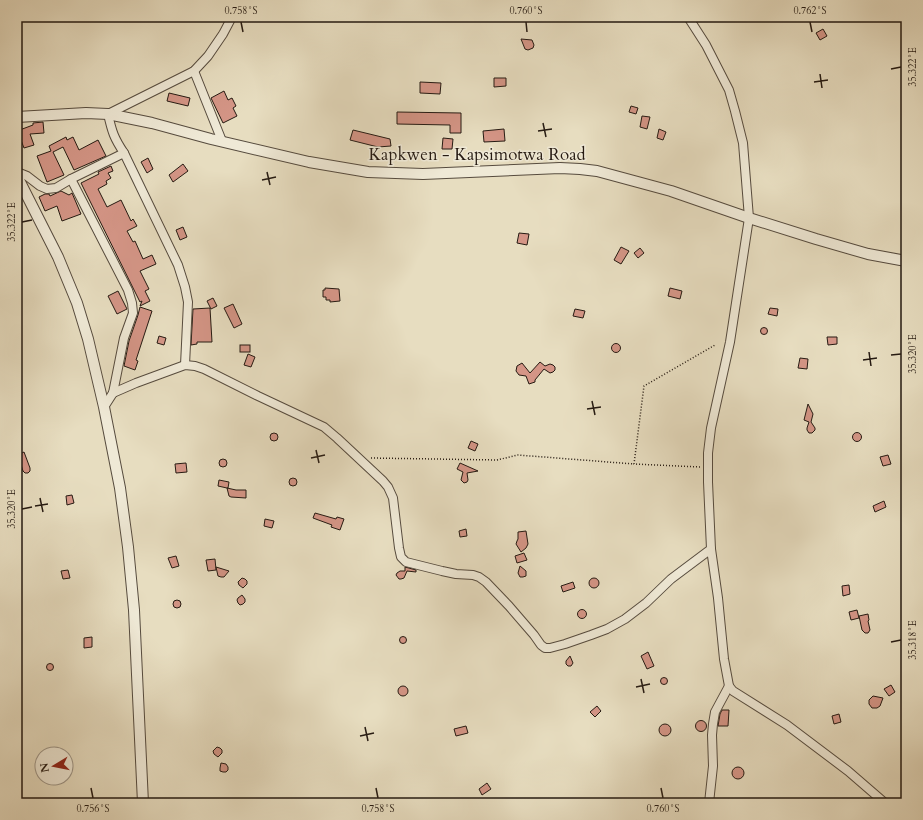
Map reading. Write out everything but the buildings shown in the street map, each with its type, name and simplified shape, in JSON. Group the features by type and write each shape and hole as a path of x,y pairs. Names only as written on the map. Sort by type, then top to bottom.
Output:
{"street":[{"path":"185,365 188,302 185,286 175,259 124,153 116,141 111,129 108,114 194,71 208,56 223,34 232,17"},
{"path":"688,17 706,45 729,90 743,143 749,218 730,342 711,428 708,453 712,550 724,659 729,686 734,691 787,725 842,766 885,803"},
{"path":"194,71 222,141"},
{"name":"Kapkwen - Kapsimotwa Road","path":"17,117 86,113 108,114 152,123 309,162 368,172 423,174 560,168 597,171 671,191 816,239 868,254 906,261"},
{"path":"17,174 27,176 40,186 47,189 56,188 124,153"},
{"path":"17,174 58,257 76,303 88,339 104,407 120,488 129,555 134,610 143,803"},
{"path":"71,179 128,290 132,303 133,313 124,338 112,394 104,407"},
{"path":"112,394 136,383 185,365 195,366 324,427 383,481 388,488 393,498 401,558 406,562 442,571 472,575 486,582 545,648 565,644 597,633 625,619 646,603 671,579 712,550"},
{"path":"708,803 713,766 712,735 715,712 729,686"}],"path":[{"path":"634,464 644,386 714,345"},
{"path":"358,458 497,460 518,455 634,464 700,467"}]}
